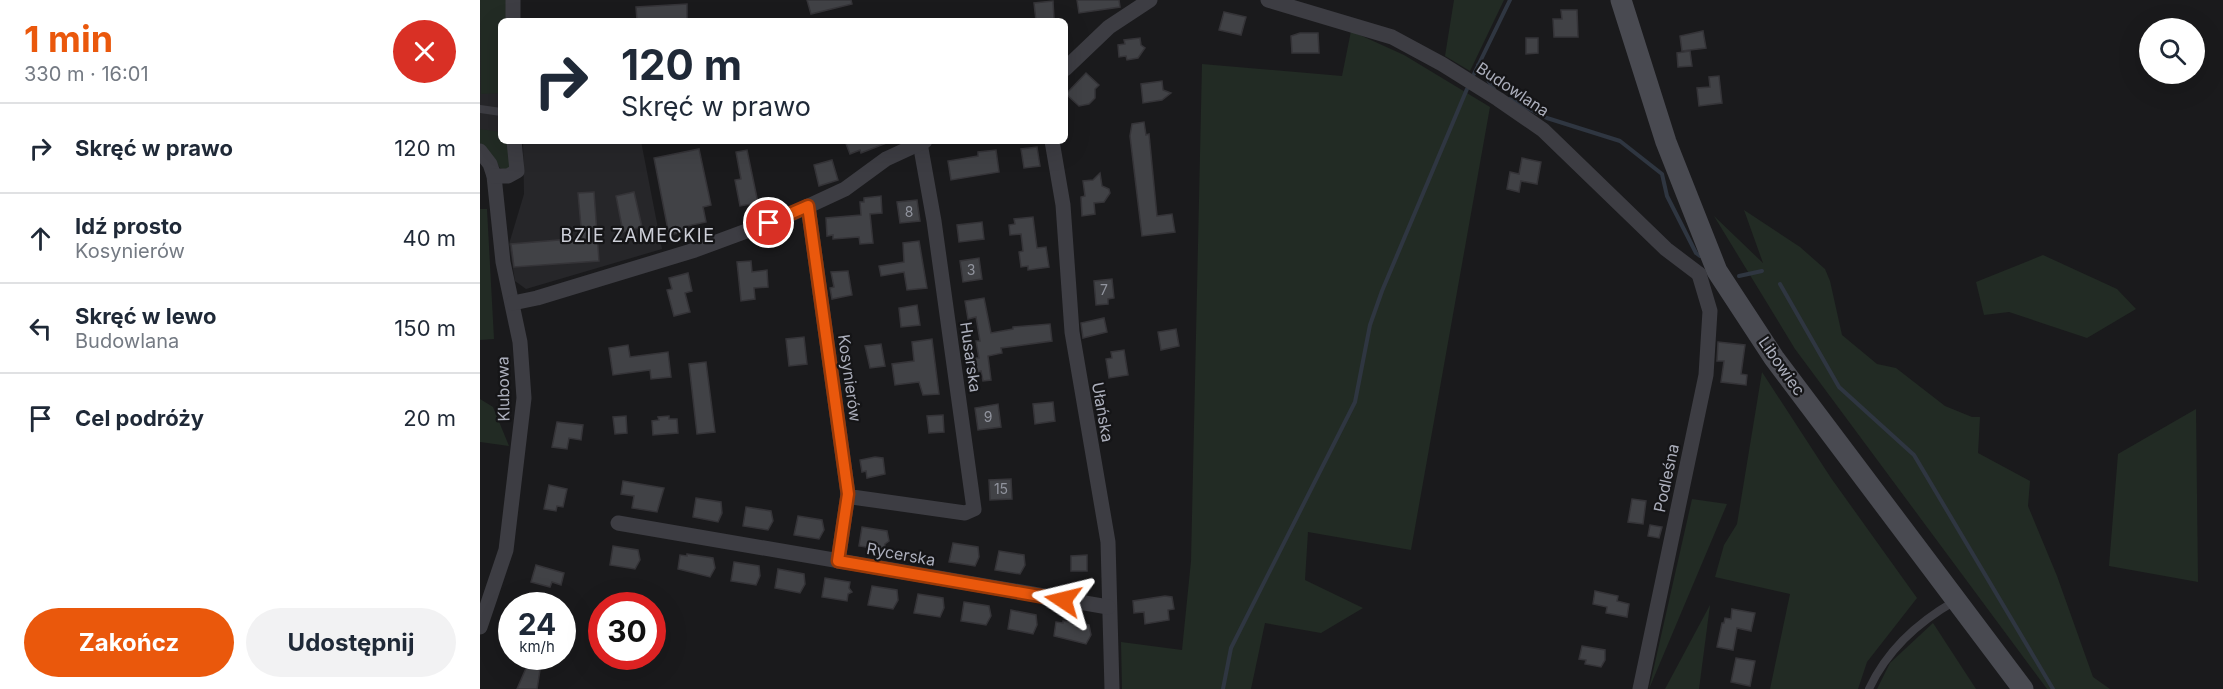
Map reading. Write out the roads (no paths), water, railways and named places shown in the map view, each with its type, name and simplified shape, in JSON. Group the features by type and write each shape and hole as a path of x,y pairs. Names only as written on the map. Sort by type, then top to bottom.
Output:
{"street":[{"path":"513,0 513,18"},
{"path":"1068,66 1109,27 1150,0"},
{"name":"Budowlana","path":"1268,0 1392,37 1442,64 1543,130 1666,249 1708,273"},
{"name":"Libowiec","path":"1621,0 1708,273 2023,689"},
{"path":"494,176 508,176 517,171 514,144"},
{"path":"513,303 537,298 695,250 808,206 845,189 886,159 919,144"},
{"name":"Husarska","path":"848,494 852,497 965,513 974,509 923,144"},
{"name":"Ułańska","path":"1053,144 1063,205 1072,332 1108,542 1112,689"},
{"name":"Klubowa","path":"480,151 490,164 494,176 501,246 513,303 523,375 522,432 506,550 480,627"},
{"name":"Kosynierów","path":"808,206 848,494 838,561"},
{"name":"Podleśna","path":"1640,689 1706,375 1710,311 1708,273"},
{"name":"Rycerska","path":"618,523 1108,608"}],"lane":[{"path":"480,109 498,112"},
{"path":"1869,689 1880,666 1914,627 1956,600"}],"waterway":[{"path":"1474,74 1510,0"},
{"path":"1478,65 1494,89"},
{"path":"1223,689 1231,648 1355,402 1370,325 1382,291 1467,89"},
{"path":"1510,99 1547,118 1620,141 1662,174 1667,196 1696,253 1700,256"},
{"path":"1739,276 1762,271"},
{"path":"1780,284 1839,387 1914,455 2053,689"}],"district":[{"name":"BZIE ZAMECKIE","path":"638,236"}]}
